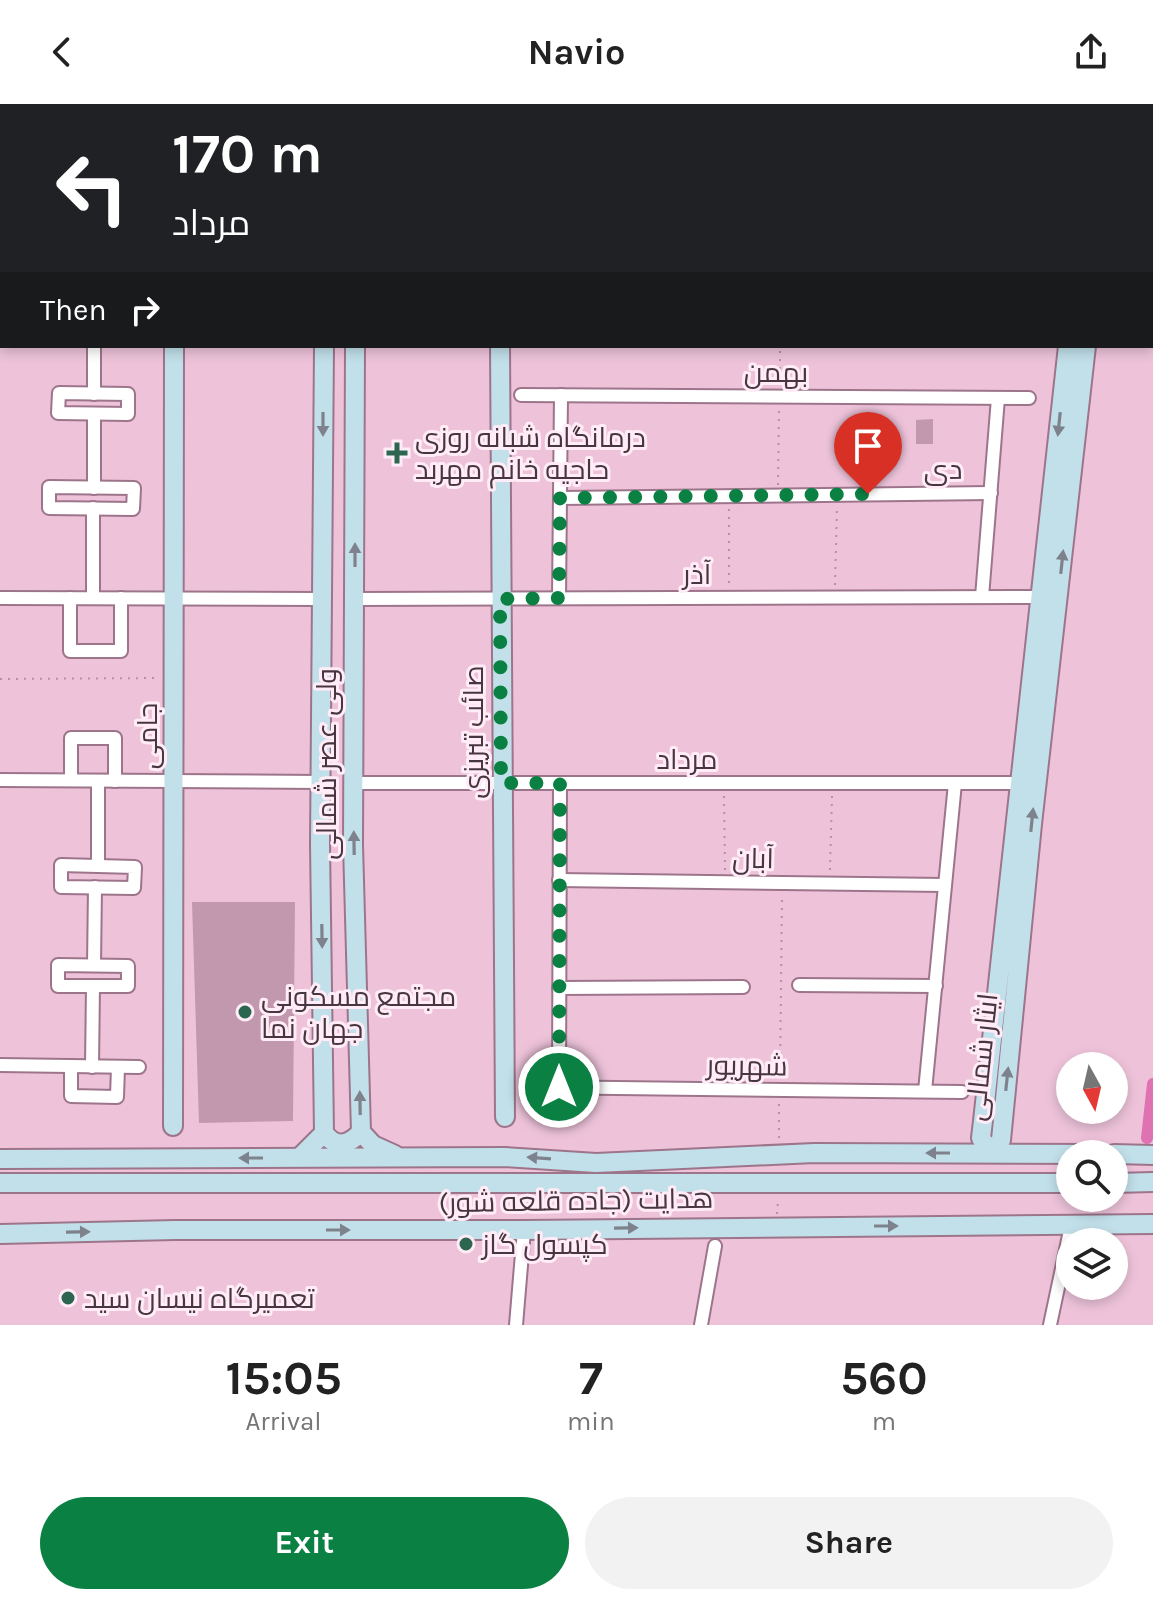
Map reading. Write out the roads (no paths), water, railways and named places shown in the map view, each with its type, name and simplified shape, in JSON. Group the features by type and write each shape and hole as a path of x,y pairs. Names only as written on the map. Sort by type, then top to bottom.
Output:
{"main road":[{"name":"جامی","path":"173,1126 174,348"},
{"name":"ولی عصر شمالی","path":"324,348 321,782 324,1133"},
{"name":"ولی عصر شمالی","path":"355,348 354,783 361,1132"},
{"name":"صائب تبریزی","path":"500,348 505,1117"},
{"name":"ایثار شمالی","path":"1068,348 1040,597 1038,695 1020,783 981,1138 990,1153 1001,1140 1038,695 1086,348"},
{"path":"300,1157 324,1133 341,1144 351,1143 361,1132 373,1145 401,1158"},
{"path":"596,1163 778,1154 1056,1154"},
{"path":"1128,1154 1153,1155"},
{"path":"0,1159 527,1157 799,1185"},
{"path":"0,1168 62,1159"},
{"path":"1128,1183 1153,1182"},
{"name":"هدایت (جاده قلعه شور)","path":"0,1183 1056,1183"},
{"name":"هدایت (جاده قلعه شور)","path":"0,1234 175,1230 1153,1224"}],"street":[{"path":"94,348 94,394"},
{"path":"59,393 128,394 128,414 94,414 58,413 59,393"},
{"name":"بهمن","path":"521,395 1029,398"},
{"path":"559,598 561,395"},
{"path":"982,597 998,398"},
{"path":"94,414 94,488"},
{"path":"49,487 134,488 133,509 93,508 49,508 49,487"},
{"name":"دی","path":"560,498 991,493"},
{"path":"93,508 93,598"},
{"name":"آذر","path":"354,599 1040,597"},
{"path":"0,598 322,599"},
{"path":"70,598 70,651 121,651 121,598"},
{"path":"71,780 71,738 115,738 115,781"},
{"path":"0,780 321,782"},
{"path":"98,781 98,866"},
{"name":"مرداد","path":"354,783 1020,783"},
{"path":"559,1087 560,783"},
{"path":"925,1091 955,783"},
{"path":"61,865 98,866 135,867 134,888 61,887 61,865"},
{"name":"آبان","path":"559,880 945,885"},
{"path":"94,965 95,887"},
{"path":"58,965 128,966 128,986 93,986 58,986 58,965"},
{"path":"799,985 936,986"},
{"path":"92,1067 93,986"},
{"path":"559,988 743,987"},
{"path":"0,1065 139,1067"},
{"path":"71,1066 71,1096 86,1097 117,1097 118,1067"},
{"name":"شهریور","path":"532,1087 962,1092"},
{"path":"1050,1325 1071,1226"},
{"path":"695,1227 715,1246"},
{"path":"701,1325 715,1246 745,1227"},
{"path":"516,1325 524,1230"}],"waterway":[{"path":"1147,1138 1153,1084"}],"place":[{"name":"درمانگاه شبانه‌ روزی حاجیه‌ خانم مهربد","path":"397,453"},
{"name":"مجتمع مسکونی جهان نما","path":"245,1012"},
{"name":"کپسول گاز","path":"466,1244"},
{"name":"تعمیرگاه نیسان سید","path":"68,1298"}]}
